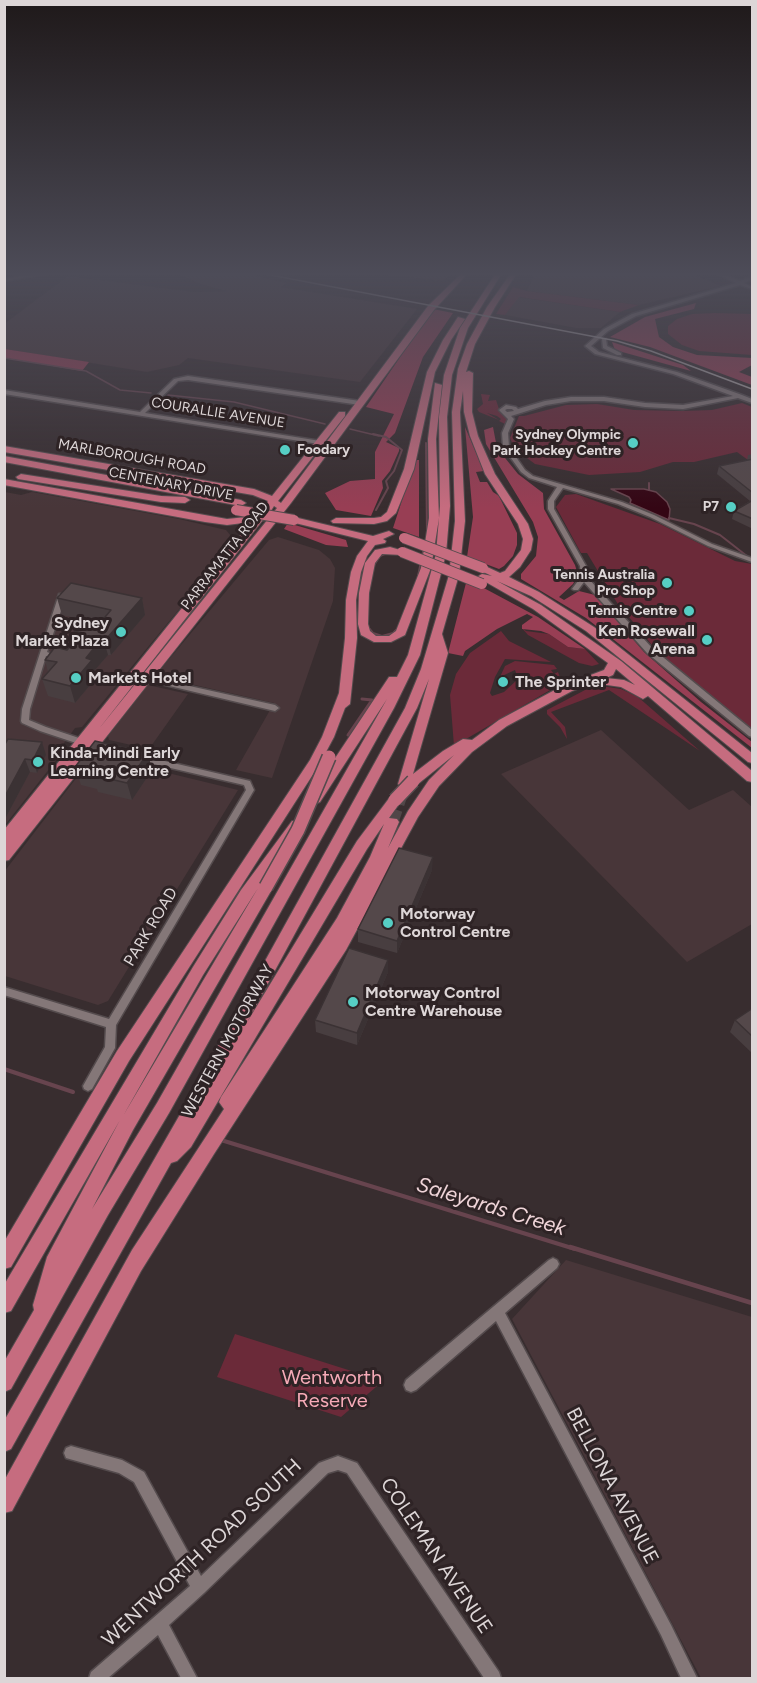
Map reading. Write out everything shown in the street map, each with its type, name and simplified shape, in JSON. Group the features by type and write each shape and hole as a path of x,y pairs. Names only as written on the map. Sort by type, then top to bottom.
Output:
{"highway":[{"name":"PARRAMATTA ROAD","path":"141,678 280,511 332,444 355,402 392,352"},
{"name":"PARRAMATTA ROAD","path":"4,856 93,745 243,538 396,352"},
{"path":"336,521 374,521 384,519 391,513 409,469 431,372 441,352"},
{"path":"448,352 441,371 433,409 434,518 426,568 401,633 391,639 374,639 365,633 364,593 370,563 379,552 403,546 482,576 537,607 614,662 753,778"},
{"name":"WESTERN MOTORWAY","path":"4,1382 102,1209 163,1108 383,716 414,655 441,554 445,506 442,417 448,375 456,352"},
{"name":"WESTERN MOTORWAY","path":"206,1121 411,708 427,669 454,575 459,540 460,502 456,427 459,385 469,352"},
{"path":"475,352 467,386 471,424 490,473 523,524 528,539 521,560 512,570 502,576"},
{"name":"MARLBOROUGH ROAD","path":"4,448 276,496 280,511"},
{"path":"50,456 110,475 138,480 138,484"},
{"name":"CENTENARY DRIVE","path":"4,459 138,484 239,507"},
{"name":"CENTENARY DRIVE","path":"4,466 185,500 336,521 389,534 403,546"},
{"path":"4,477 40,479 161,499 185,500"},
{"path":"4,482 227,522 257,520 280,511"},
{"path":"192,516 239,517 254,503 250,495 210,484"},
{"name":"CENTENARY DRIVE","path":"296,517 403,546"},
{"path":"227,522 240,528 243,538"},
{"path":"4,1304 266,887 298,830 329,757 344,702 351,638 351,573 358,548 357,540 350,532"},
{"path":"352,592 362,556 375,539 389,534"},
{"path":"403,546 482,576 502,576 569,614 626,656 753,759"},
{"name":"WESTERN MOTORWAY","path":"409,783 442,653 438,634"},
{"name":"WESTERN MOTORWAY","path":"131,1099 228,921 348,750 390,683 414,655"},
{"path":"4,1503 136,1264 192,1144 362,845 395,800 409,783 504,723 560,692 609,672 614,662 626,656"},
{"path":"586,682 613,681 637,690 734,762"},
{"path":"4,1260 90,1113 96,1088 315,762 328,737 344,695"},
{"name":"PARRAMATTA ROAD","path":"4,840 93,745"},
{"path":"4,1442 159,1168 192,1144 206,1121 341,946 424,796 452,757"},
{"name":"WESTERN MOTORWAY","path":"206,1121 342,922 377,857 392,822"},
{"path":"34,1330 54,1264 119,1121"}],"street":[{"path":"594,352 742,394"},
{"path":"613,352 692,375 753,398"},
{"path":"142,413 176,380 188,378 355,402"},
{"name":"COURALLIE AVENUE","path":"4,392 332,444"},
{"path":"742,394 683,407 588,398 556,400 507,414 511,419 507,426 506,447 523,471 535,479 610,500 652,516 736,555 753,560"},
{"path":"507,426 514,422 519,410"},
{"path":"561,486 553,498 551,509 583,566 584,577 650,651 753,734"},
{"path":"576,589 584,577"},
{"path":"68,594 62,596 26,709 25,721 93,745"},
{"path":"43,653 60,656"},
{"path":"141,678 275,708"},
{"name":"PARK ROAD","path":"96,1088 110,1048 111,1024 250,790 250,786 127,755"},
{"path":"4,991 111,1024"},
{"path":"411,1385 554,1264"},
{"name":"BELLONA AVENUE","path":"498,1313 689,1678"},
{"path":"70,1453 122,1467 139,1477 199,1587"},
{"name":"WENTWORTH ROAD SOUTH","path":"97,1678 199,1587 324,1468 338,1463"},
{"name":"COLEMAN AVENUE","path":"338,1463 352,1468 493,1678"},
{"path":"159,1622 189,1678"}],"shaded area":[{"path":"5,352 21,352 89,362 82,371 5,358"},
{"path":"21,352 384,352 360,382 188,358 179,365 147,372"},
{"path":"404,352 427,352 395,433 386,442 399,448 399,451 390,471 382,481 383,488 371,516 336,510 325,493 350,481 375,479 375,452 394,414 366,407"},
{"path":"621,352 641,352 683,365 691,371"},
{"path":"662,352 752,358 752,365 739,372 752,377 752,385"},
{"path":"465,427 484,471 476,472 480,482 487,482 493,492 499,496 517,533 517,545 513,556 499,569 467,557 473,517"},
{"path":"493,427 497,448 518,474 543,493 544,509 575,565 578,575 573,584 559,597 564,600 579,591 595,595 644,652 701,702 752,742 752,748 586,618 521,579 521,574 536,556 538,537 533,522 486,444 484,430"},
{"path":"415,460 419,460 419,537 393,528"},
{"path":"611,489 644,489 656,492 667,502 670,509 669,520 630,503 629,497"},
{"path":"5,492 21,495 32,492 179,519 226,530 231,536 229,544 181,607 82,727 75,728 62,746 64,749 61,754 5,825"},
{"path":"288,523 346,540 348,547 326,545 284,529"},
{"path":"278,537 319,550 330,559 335,568 333,601 272,778 236,770 274,703 155,676 269,540"},
{"path":"467,579 538,617 585,649 568,647 541,631 522,629 522,625 533,617 527,614 497,629 465,651 463,656 448,653"},
{"path":"148,685 188,694 149,749 109,740 108,736"},
{"path":"601,730 689,810 733,790 752,807 752,924 687,962 501,774"},
{"path":"94,755 238,790 108,1001 98,1005 5,976 4,872"},
{"path":"566,1260 752,1317 752,1678 701,1678 512,1319"}],"green space":[{"path":"706,352 752,352 752,355"},
{"path":"481,394 490,395 488,401 496,400 500,412 509,418 509,423 499,421 501,419 497,416 487,413 499,420 479,412 477,409 483,404"},
{"name":"Sydney Olympic Park Hockey Centre","path":"742,403 752,407 752,459 748,460 737,452 694,462 673,462 640,472 589,475 535,464 515,449 510,438 519,416 566,405 597,404 634,410 682,411 712,410"},
{"name":"Tennis Centre","path":"576,494 660,524 735,561 752,564 752,730 656,650 629,617 630,613 619,606 587,553 581,553 556,507 565,495"},
{"path":"521,627 526,631 549,634 568,647 585,649 599,664 592,666 579,663 528,635"},
{"path":"501,631 509,641 551,662 505,659 495,677 490,693 492,696 504,692 518,679 515,670 500,677 505,666 515,661 554,665 557,669 551,670 554,674 558,672 561,680 557,686 454,746 450,695 456,674 470,653"},
{"path":"601,686 621,689 638,697 700,751 609,690 551,712 565,727 567,739 560,727 547,714 547,710 585,690"},
{"name":"Wentworth Reserve","path":"235,1334 383,1381 341,1417 217,1377"}],"building":[{"path":"753,459 753,493 719,466"},
{"path":"753,500 753,519 734,511"},
{"path":"71,583 142,598 107,638 103,637 86,658 92,660 70,686 42,679 57,662 45,660 55,647 67,650 83,633 74,631 85,619 100,623 111,610 57,598"},
{"path":"8,739 42,742 33,760 25,759 4,798 4,746"},
{"path":"95,741 148,753 127,783 93,775 95,772 75,767"},
{"name":"Motorway Control Centre","path":"399,848 433,857 397,941 358,929"},
{"name":"Motorway Control Centre Warehouse","path":"349,948 388,960 357,1033 315,1020"},
{"path":"753,1008 753,1037 735,1020"}],"waterway":[{"path":"4,358 86,371 120,390 151,393"},
{"path":"168,395 234,402 325,424"},
{"path":"350,429 379,436"},
{"path":"373,434 386,437 402,450 394,471 386,481 388,488 376,510"},
{"path":"426,443 427,535"},
{"path":"649,483 649,490"},
{"path":"669,518 694,524 720,535 752,560"},
{"path":"418,576 424,547"},
{"path":"369,590 373,567 380,556 387,553"},
{"path":"368,627 373,633 382,636 393,633 399,627"},
{"path":"348,735 372,700 362,699"},
{"name":"Saleyards Creek","path":"4,1069 73,1092"},
{"name":"Saleyards Creek","path":"221,1140 575,1249"},
{"name":"Saleyards Creek","path":"570,1247 752,1303"}],"tunnel":[{"path":"392,822 402,792"}],"railway":[{"path":"652,352 752,389"}],"place":[{"name":"Sydney Olympic Park Hockey Centre","path":"633,443"},
{"name":"Foodary","path":"285,450"},
{"name":"P7","path":"731,507"},
{"name":"Tennis Australia Pro Shop","path":"667,583"},
{"name":"Tennis Centre","path":"689,611"},
{"name":"Sydney Market Plaza","path":"121,632"},
{"name":"Ken Rosewall Arena","path":"707,640"},
{"name":"Markets Hotel","path":"76,678"},
{"name":"The Sprinter","path":"503,682"},
{"name":"Kinda-Mindi Early Learning Centre","path":"38,762"},
{"name":"Motorway Control Centre","path":"388,923"},
{"name":"Motorway Control Centre Warehouse","path":"353,1002"}]}
